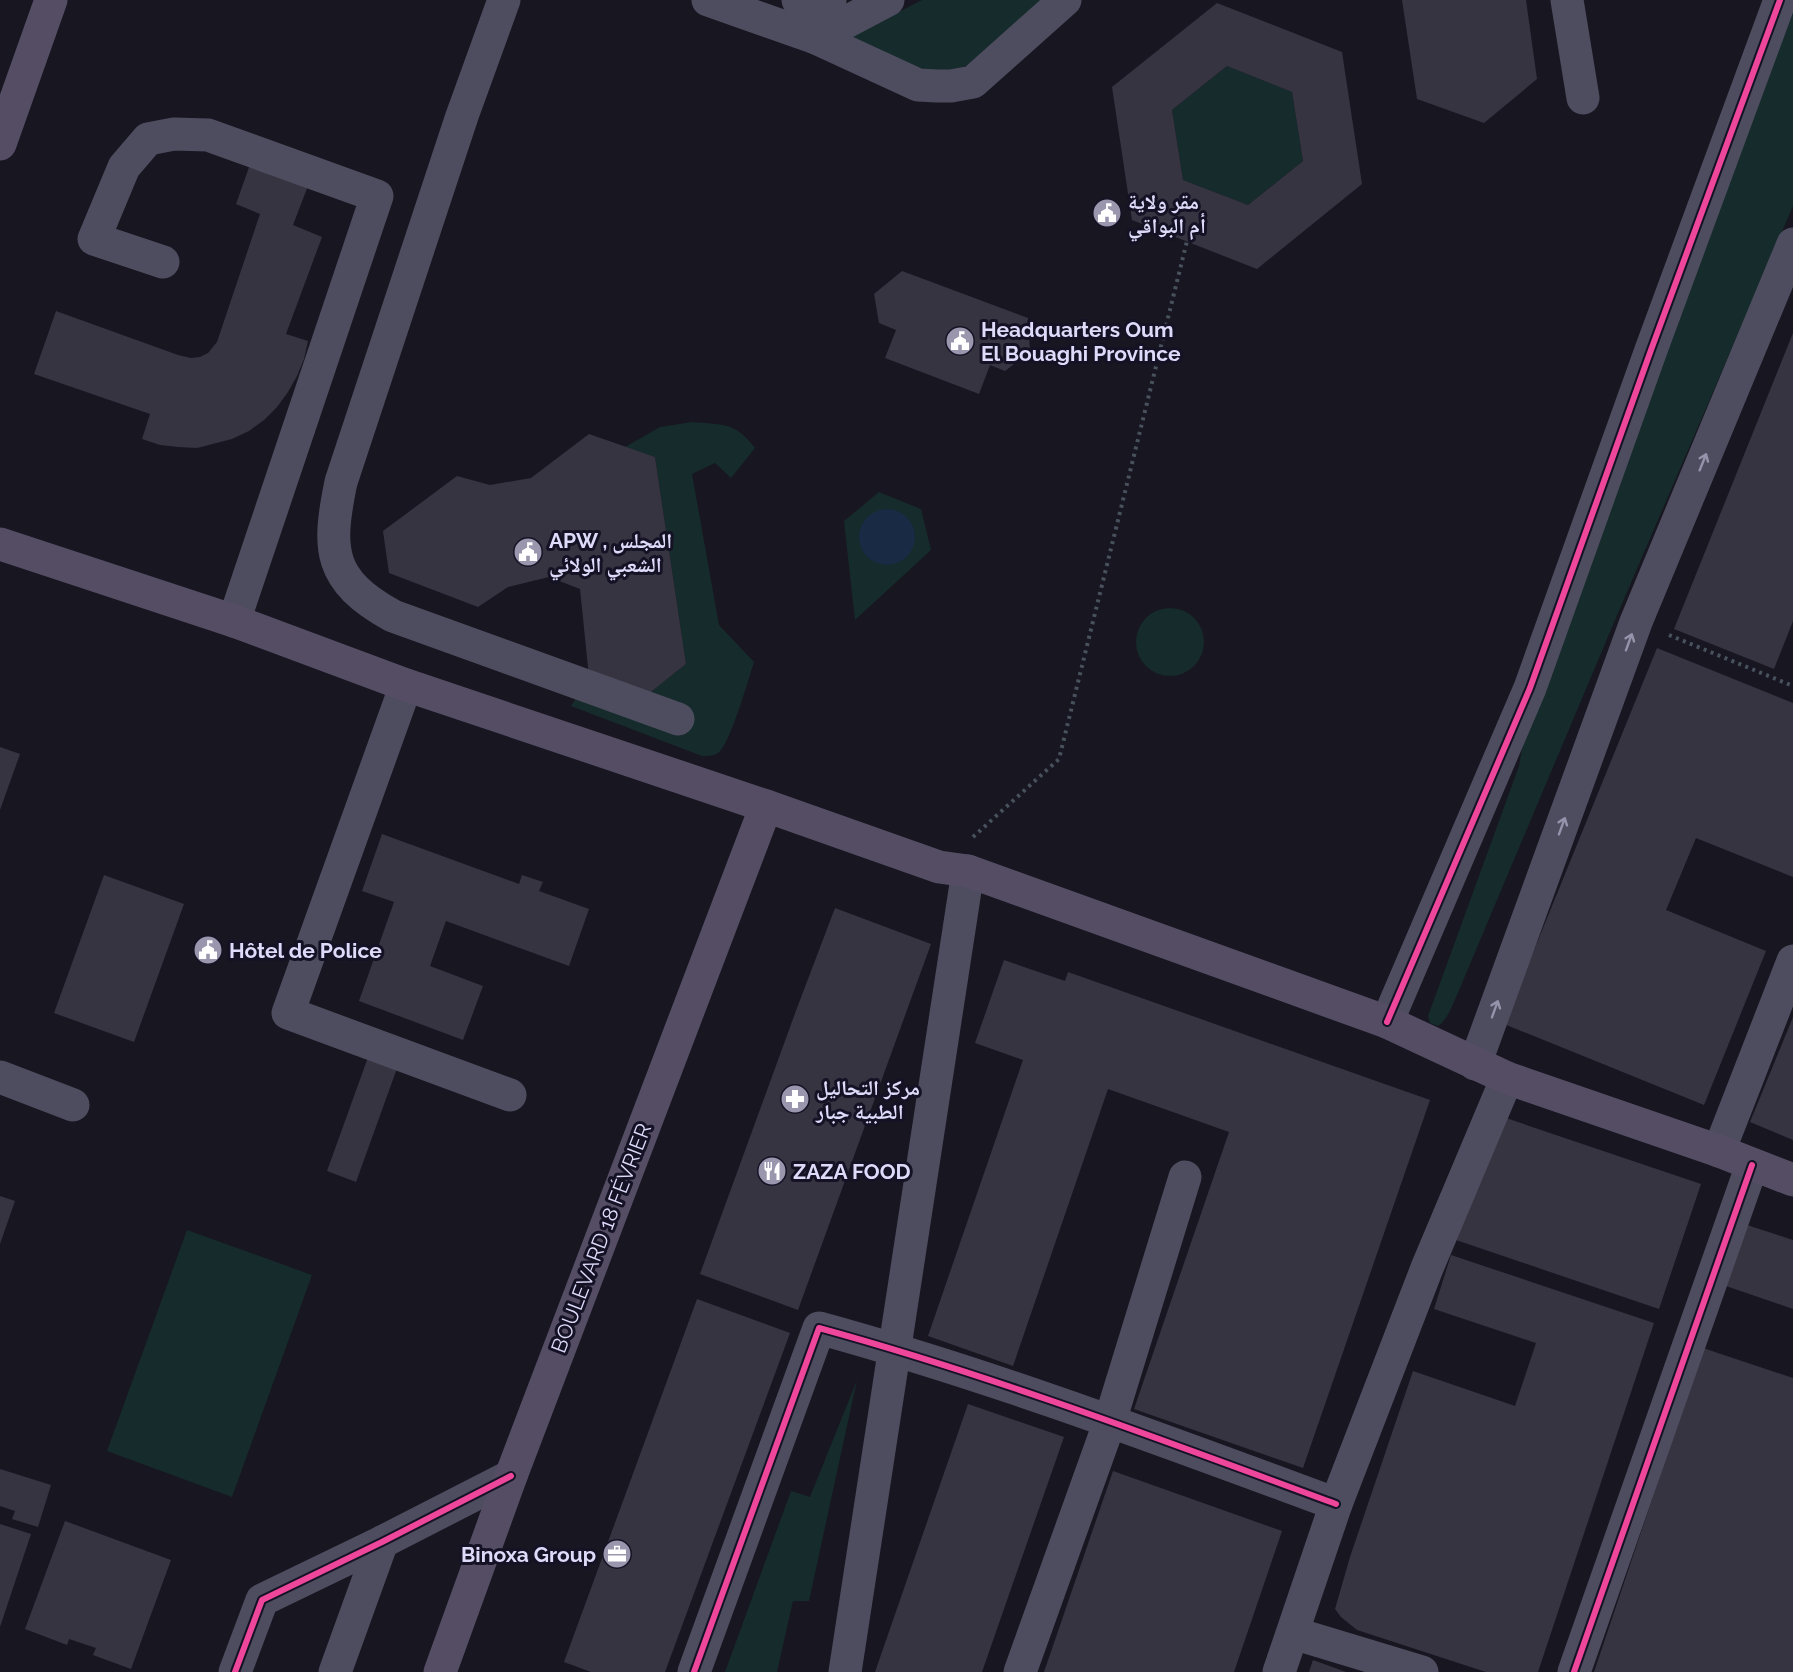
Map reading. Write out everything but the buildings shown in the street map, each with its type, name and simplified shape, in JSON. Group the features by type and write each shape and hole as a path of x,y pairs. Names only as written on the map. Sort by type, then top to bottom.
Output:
{"main road":[{"path":"0,144 51,0"},
{"path":"0,544 234,621 406,685 954,869 1387,1022 1507,1078 1719,1151 1793,1180"},
{"name":"BOULEVARD 18 FÉVRIER","path":"440,1672 511,1476 766,806"}],"street":[{"path":"504,0 462,116 341,482 334,516 335,554 340,570 357,592 393,616 678,719"},
{"path":"708,0 816,38 918,85 951,86 973,82 1065,0"},
{"path":"798,0 816,38"},
{"path":"816,38 830,0"},
{"path":"816,38 888,0"},
{"path":"1567,0 1583,98"},
{"path":"1387,1022 1530,688 1780,0"},
{"path":"163,262 94,239 124,167 148,140 174,134 208,135 377,196 234,621"},
{"path":"1475,1064 1636,622 1793,244"},
{"path":"406,685 288,1013 510,1095"},
{"path":"845,1672 894,1348 954,869"},
{"path":"1719,1151 1793,962"},
{"path":"0,1077 73,1105"},
{"path":"1279,1672 1336,1504 1427,1268 1507,1078"},
{"path":"1574,1672 1752,1165"},
{"path":"1020,1672 1110,1421 1185,1177"},
{"path":"694,1672 819,1328 894,1348 1110,1421 1336,1504"},
{"path":"235,1672 262,1600 511,1476"},
{"path":"335,1672 382,1542"},
{"path":"1293,1632 1422,1672"}],"path":[{"path":"954,869 1059,759 1187,241"},
{"path":"1636,622 1793,686"}],"green space":[{"path":"922,0 1044,0 969,64 955,71 907,71 842,41"},
{"path":"1793,9 1793,206 1453,1004 1447,1016 1438,1026 1430,1023 1428,1016 1519,766 1524,737"},
{"path":"1227,66 1292,92 1303,161 1248,205 1183,180 1172,110"},
{"path":"692,422 727,426 741,433 755,448 731,478 715,463 692,474 719,625 754,662 739,709 724,745 718,753 707,756 571,706 589,677 642,699 686,664 655,457 625,447 660,427"},
{"path":"879,492 921,509 931,550 855,620 844,521"},
{"path":"1170,608 1183,611 1194,618 1201,629 1204,642 1201,655 1194,666 1183,673 1170,676 1157,673 1146,666 1139,655 1136,642 1139,629 1146,618 1157,611"},
{"path":"187,1230 312,1275 232,1497 107,1451"},
{"path":"857,1380 809,1601 793,1601 777,1672 725,1672 791,1491 810,1497"}],"water":[{"path":"881,509 893,509 907,517 915,531 913,548 907,557 893,565 881,565 864,553 859,543 859,531 871,514"}],"cycle path":[{"path":"1387,1022 1530,688 1780,0"},
{"path":"1574,1672 1752,1165"},
{"path":"694,1672 819,1328 1014,1388 1336,1504"},
{"path":"235,1672 262,1600 511,1476"}],"place":[{"name":"مقر ولاية أم البواقي","path":"1107,213"},
{"name":"Headquarters Oum El Bouaghi Province","path":"960,341"},
{"name":"APW , المجلس الشعبي الولائي","path":"528,552"},
{"name":"Hôtel de Police","path":"208,950"},
{"name":"مركز التحاليل الطبية جبار","path":"795,1099"},
{"name":"ZAZA FOOD","path":"772,1171"},
{"name":"Binoxa Group","path":"617,1554"}]}
